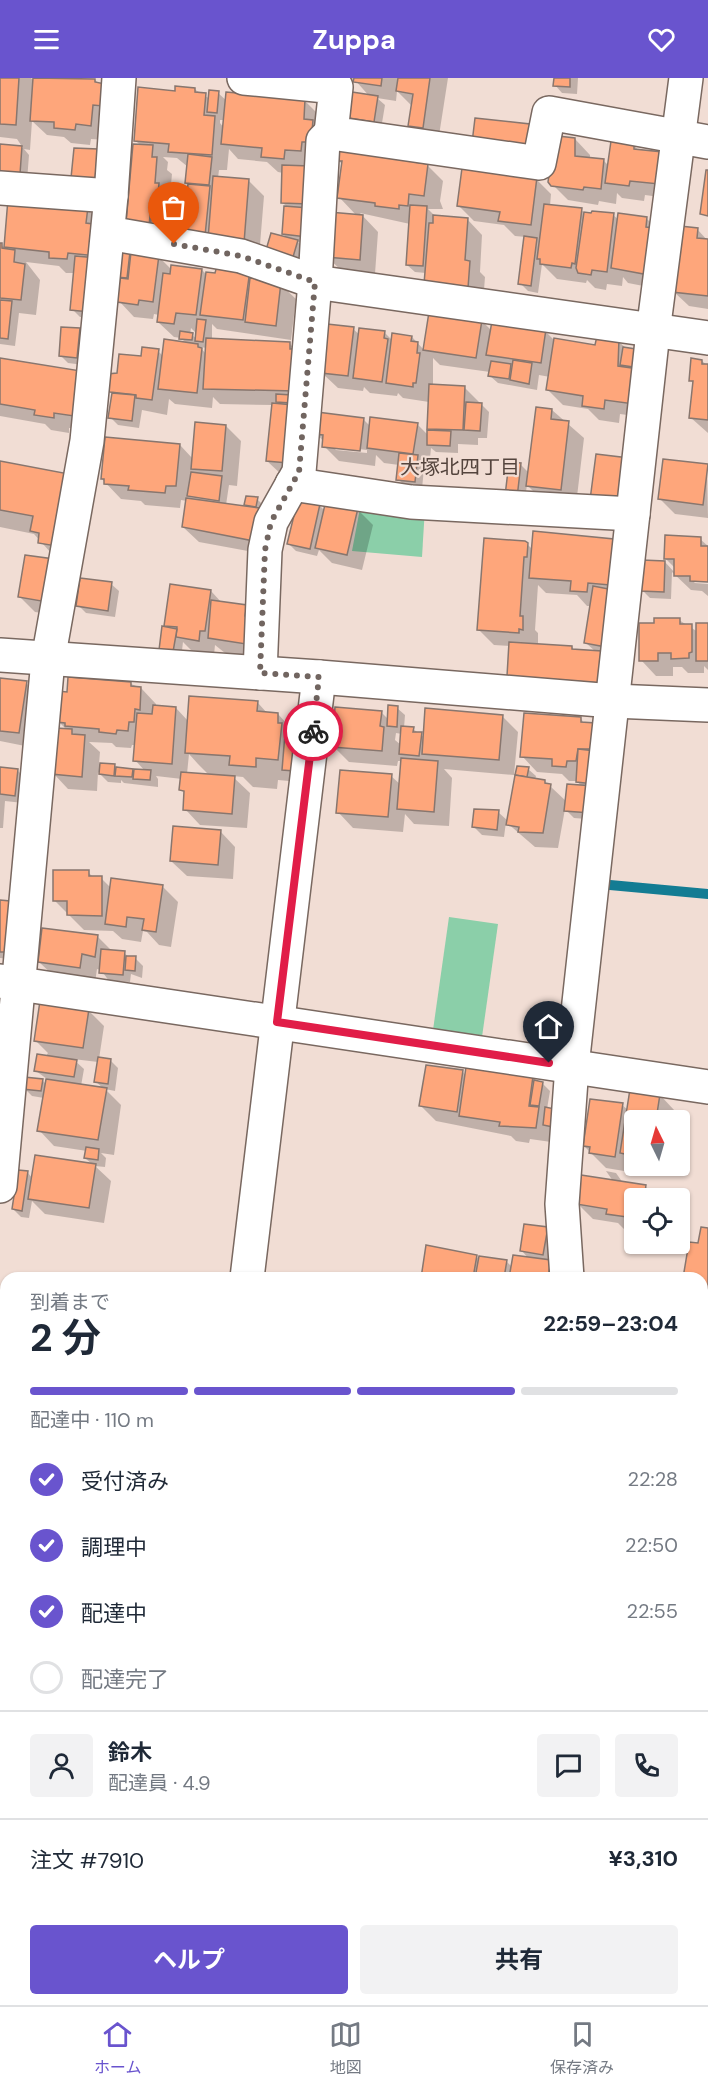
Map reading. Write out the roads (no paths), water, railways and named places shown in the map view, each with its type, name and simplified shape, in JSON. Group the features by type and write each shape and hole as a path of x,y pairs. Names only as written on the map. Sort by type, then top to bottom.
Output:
{"street":[{"path":"0,1186 9,983 48,660 87,441 108,233 119,78"},
{"path":"244,78 336,87 331,134 323,141 315,282 299,472 271,522 265,550 260,673"},
{"path":"567,1272 562,1204 572,1066 653,333 693,139 686,78"},
{"path":"331,134 539,163 549,113 693,139"},
{"path":"0,188 111,196"},
{"path":"108,233 241,256 315,282 653,333 708,338"},
{"path":"292,484 411,502 633,514"},
{"path":"0,655 319,677 613,701 708,705"},
{"path":"249,1272 319,677"},
{"path":"9,983 708,1087"}],"waterway":[{"path":"610,885 708,894"}],"district":[{"name":"大塚北四丁目","path":"460,467"}]}
